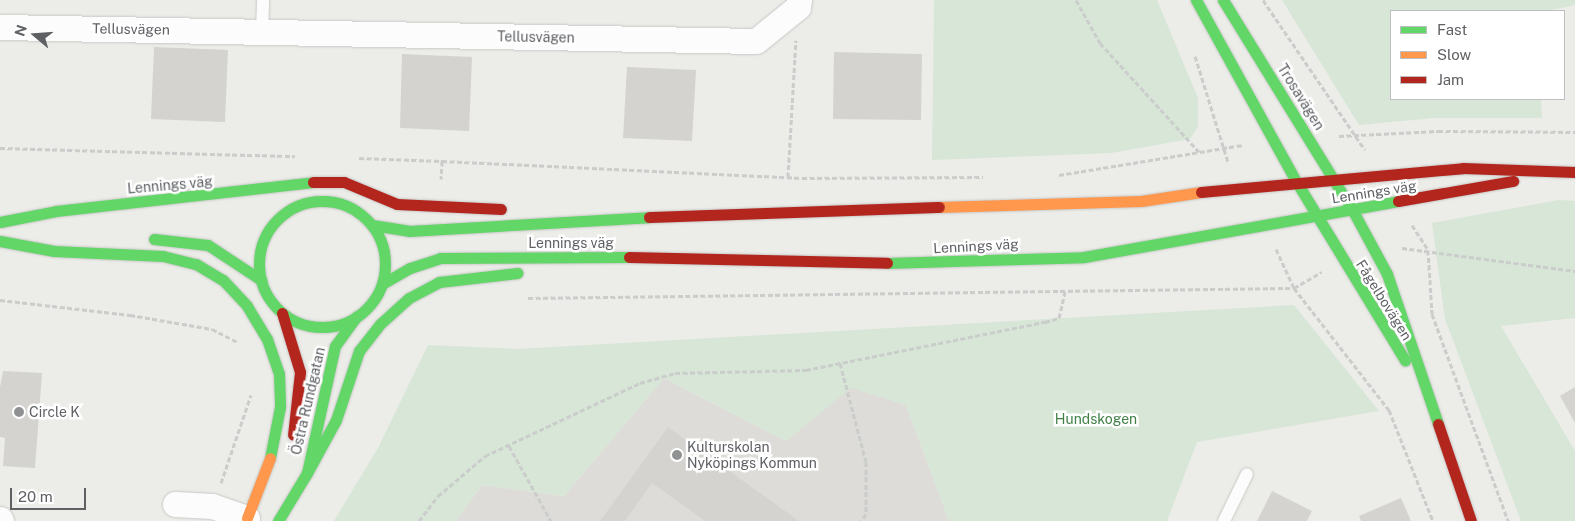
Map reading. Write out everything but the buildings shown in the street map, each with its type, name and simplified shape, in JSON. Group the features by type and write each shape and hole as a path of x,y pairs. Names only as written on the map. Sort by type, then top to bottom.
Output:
{"main road":[{"path":"1196,0 1296,182 1317,216"},
{"name":"Trosavägen","path":"1222,0 1353,211"},
{"name":"Lennings väg","path":"372,226 409,231 668,216 1141,201 1333,178 1463,168 1572,171"},
{"name":"Lennings väg","path":"382,284 410,268 440,258 668,257 915,264 1084,256 1353,211 1572,171"},
{"name":"Lennings väg","path":"0,222 56,211 268,190 324,180 344,182 397,204 519,209"},
{"path":"273,208 297,206 317,201 338,203 357,211 372,226 382,244 385,264 382,284 372,302 357,316 329,327 303,325 282,313 269,298 261,280 260,255 268,231 278,216 297,206"},
{"name":"Lennings väg","path":"539,210 668,216"},
{"name":"Fågelbovägen","path":"1353,211 1387,274 1471,521"},
{"name":"Fågelbovägen","path":"1317,216 1428,398"},
{"path":"0,228 59,224"},
{"path":"0,233 38,235"},
{"path":"143,238 208,245 261,280"},
{"path":"0,241 54,251 163,256 196,264 223,280 247,306 267,339 279,374 280,407 270,457 247,519"},
{"path":"307,473 336,420 360,352 380,324 409,298 439,282 668,257"},
{"name":"Östra Rundgatan","path":"282,313 300,372 299,409 291,447"},
{"name":"Östra Rundgatan","path":"278,521 307,473 335,346 357,316"},
{"name":"Östra Rundgatan","path":"247,519 281,463"}],"street":[{"name":"Tellusvägen","path":"0,27 756,41 798,3"},
{"path":"175,504 212,506 247,519"}],"lane":[{"path":"262,32 264,0"},
{"path":"1224,521 1247,474"}],"path":[{"path":"1076,0 1100,43 1200,153"},
{"path":"1264,0 1354,137 1368,155"},
{"path":"788,177 798,3"},
{"path":"1192,49 1222,149 1229,165"},
{"path":"1329,134 1354,137 1438,131 1575,132"},
{"path":"1048,177 1243,145"},
{"path":"442,161 788,177 989,177"},
{"path":"1412,224 1428,250 1432,314 1508,521"},
{"path":"1274,243 1294,288 1389,410 1433,521"},
{"path":"1401,248 1428,250 1575,271"},
{"path":"519,298 1294,288 1325,270"},
{"path":"419,521 438,496 485,456 640,383 675,373 806,370 1059,318 1065,292"},
{"path":"0,300 130,315 212,329 243,345"},
{"path":"840,363 866,462 866,514 861,521"},
{"path":"212,506 250,406 252,390"},
{"path":"509,446 552,521"}],"shaded area":[{"path":"664,378 786,441 851,387 906,405 949,521 456,521 482,485 564,496"}],"green space":[{"path":"934,0 1157,0 1198,98 1198,126 1190,139 1111,153 932,160"},
{"path":"1282,0 1575,0 1575,5 1552,10 1390,10 1390,100 1541,100 1542,118 1435,118 1359,125"},
{"path":"1559,200 1575,201 1575,318 1501,326 1575,451 1575,521 1521,521 1445,319 1432,223"},
{"name":"Hundskogen","path":"1294,305 1379,411 1197,442 1167,521 949,521 906,405 851,388 786,441 664,378 564,496 482,485 456,521 334,521 378,448 428,345 519,349"}],"traffic: fast":[{"path":"1196,0 1296,181 1405,360"},
{"path":"1223,0 1353,211 1387,274 1438,424"},
{"path":"0,222 56,211 313,182"},
{"path":"322,201 346,206 366,220 380,240 385,264 380,288 366,308 346,322 322,327 298,322 278,308 264,288 259,264 264,240 278,220 298,206 322,201"},
{"path":"887,263 1084,257 1398,201"},
{"path":"372,225 409,231 649,217"},
{"path":"154,239 208,245 261,280"},
{"path":"0,241 54,251 163,256 196,264 223,280 247,306 267,339 279,374 280,407 270,458"},
{"path":"382,284 410,268 440,258 629,257"},
{"path":"307,473 336,420 359,351 380,324 409,298 439,282 517,273"},
{"path":"278,521 307,473 335,346 357,316"}],"traffic: slow":[{"path":"939,207 1141,201 1201,192"},
{"path":"247,518 270,458"}],"traffic: jam":[{"path":"1201,192 1463,168 1575,172"},
{"path":"1398,201 1513,181"},
{"path":"313,182 344,182 397,204 501,209"},
{"path":"649,217 939,207"},
{"path":"629,257 887,263"},
{"path":"282,313 300,372 293,435"},
{"path":"1438,424 1471,521"}],"place":[{"name":"Circle K","path":"19,412"},
{"name":"Kulturskolan Nyköpings Kommun","path":"677,455"}]}
